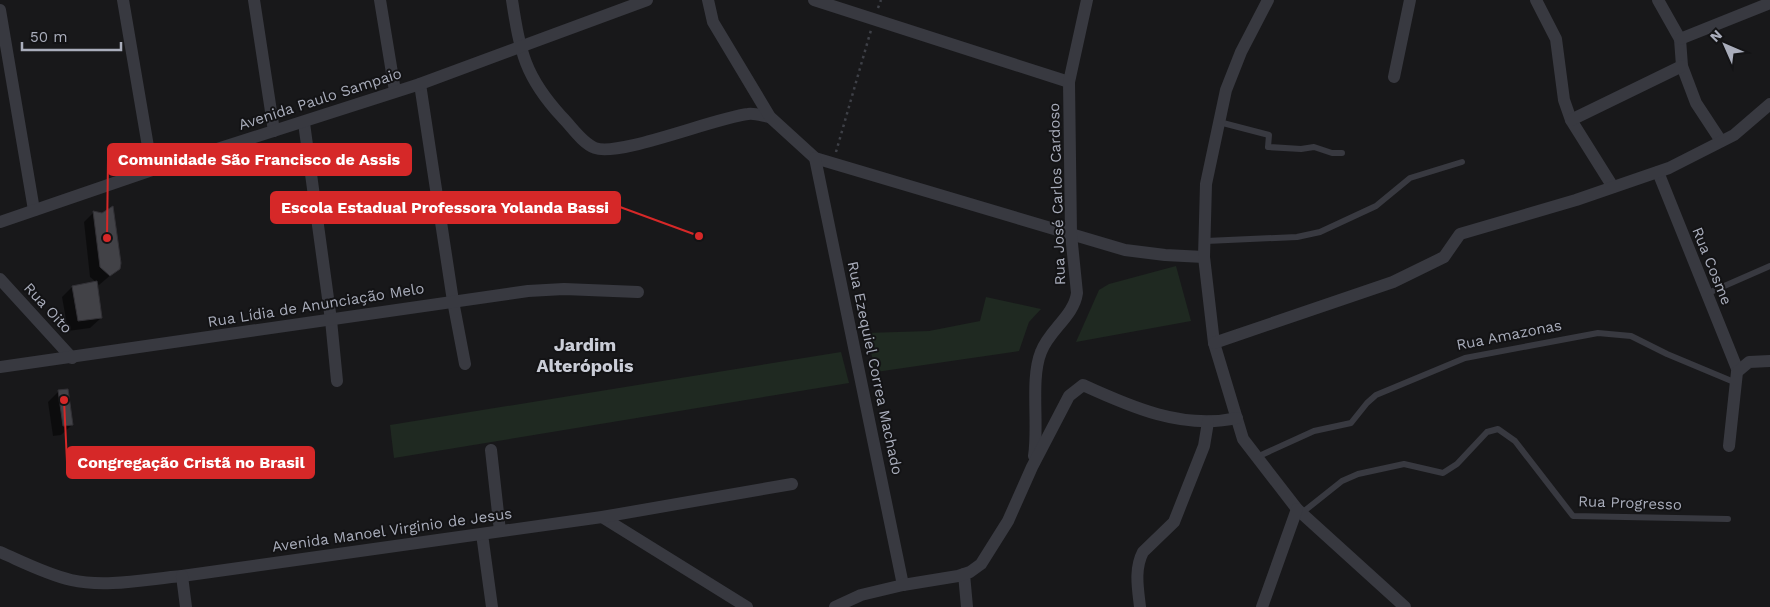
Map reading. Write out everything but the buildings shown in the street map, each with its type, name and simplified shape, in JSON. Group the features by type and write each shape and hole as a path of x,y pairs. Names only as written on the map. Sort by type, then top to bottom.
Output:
{"street":[{"path":"123,0 152,170"},
{"path":"254,0 274,131"},
{"path":"380,0 395,91"},
{"path":"512,0 520,49 529,72 541,92 584,140 595,148 617,149 720,120 750,114 770,117"},
{"name":"Avenida Paulo Sampaio","path":"0,222 152,170 304,123 420,84 520,49 647,0"},
{"path":"708,0 713,22 770,117 815,158 1125,250 1165,255 1204,256"},
{"path":"814,0 1070,82"},
{"name":"Rua José Carlos Cardoso","path":"1032,467 1036,435 1036,369 1041,352 1076,302 1071,234 1070,82 1087,0"},
{"path":"1268,0 1238,60 1226,90 1206,184 1206,241 1204,256 1214,343 1243,438 1300,511 1399,604"},
{"path":"1394,77 1410,0"},
{"path":"1536,0 1556,39 1564,100 1571,120 1613,187"},
{"path":"1658,0 1680,39 1682,66 1696,103 1721,141"},
{"path":"1680,39 1770,3"},
{"path":"0,10 34,210"},
{"path":"1571,120 1682,66"},
{"path":"420,84 452,301 465,364"},
{"path":"1214,343 1393,282 1444,257 1460,234 1658,172 1734,135 1770,104"},
{"path":"304,123 331,320 337,381"},
{"name":"Rua Ezequiel Correa Machado","path":"815,158 903,584"},
{"name":"Rua Cosme","path":"1658,172 1736,377"},
{"name":"Rua Oito","path":"0,279 72,358"},
{"name":"Rua Lídia de Anunciação Melo","path":"0,367 452,301 564,289 638,292"},
{"path":"1729,446 1736,377 1749,362 1770,361"},
{"path":"835,607 861,595 903,584 964,574 981,564 1008,521 1032,467 1069,396 1082,385 1147,412 1169,418 1208,422 1237,418"},
{"path":"1140,607 1137,584 1140,558 1143,552 1174,522 1204,446 1208,422"},
{"path":"492,450 500,531"},
{"name":"Avenida Manoel Virginio de Jesus","path":"0,552 38,569 71,580 88,582 182,576 602,517 792,484"},
{"path":"1262,607 1300,511"},
{"path":"602,517 747,607"},
{"path":"482,534 492,607"},
{"path":"964,574 967,607"},
{"path":"182,576 186,607"}],"lane":[{"path":"1219,122 1269,135 1268,147 1301,149 1314,147 1332,153 1342,153"},
{"path":"1206,241 1297,237 1320,232 1376,206 1410,178 1462,162"},
{"path":"1705,295 1770,266"},
{"name":"Rua Amazonas","path":"1257,457 1314,431 1351,423 1376,395 1465,358 1598,333 1630,336 1667,354 1736,377"},
{"name":"Rua Progresso","path":"1300,511 1342,481 1358,474 1404,464 1444,473 1457,464 1487,432 1498,429 1515,441 1573,516 1728,519"}],"path":[{"path":"833,164 881,0"}],"shaded area":[{"path":"1176,266 1191,321 1076,342 1099,290 1109,284"},
{"path":"986,297 1041,309 1029,322 1019,351 876,372 866,333 929,331 980,321"},
{"path":"841,352 849,383 394,458 390,425"}],"place":[{"name":"Escola Estadual Professora Yolanda Bassi","path":"699,236"},
{"name":"Comunidade São Francisco de Assis","path":"107,238"},
{"name":"Congregação Cristã no Brasil","path":"64,400"}],"district":[{"name":"Jardim Alterópolis","path":"585,354"}]}
